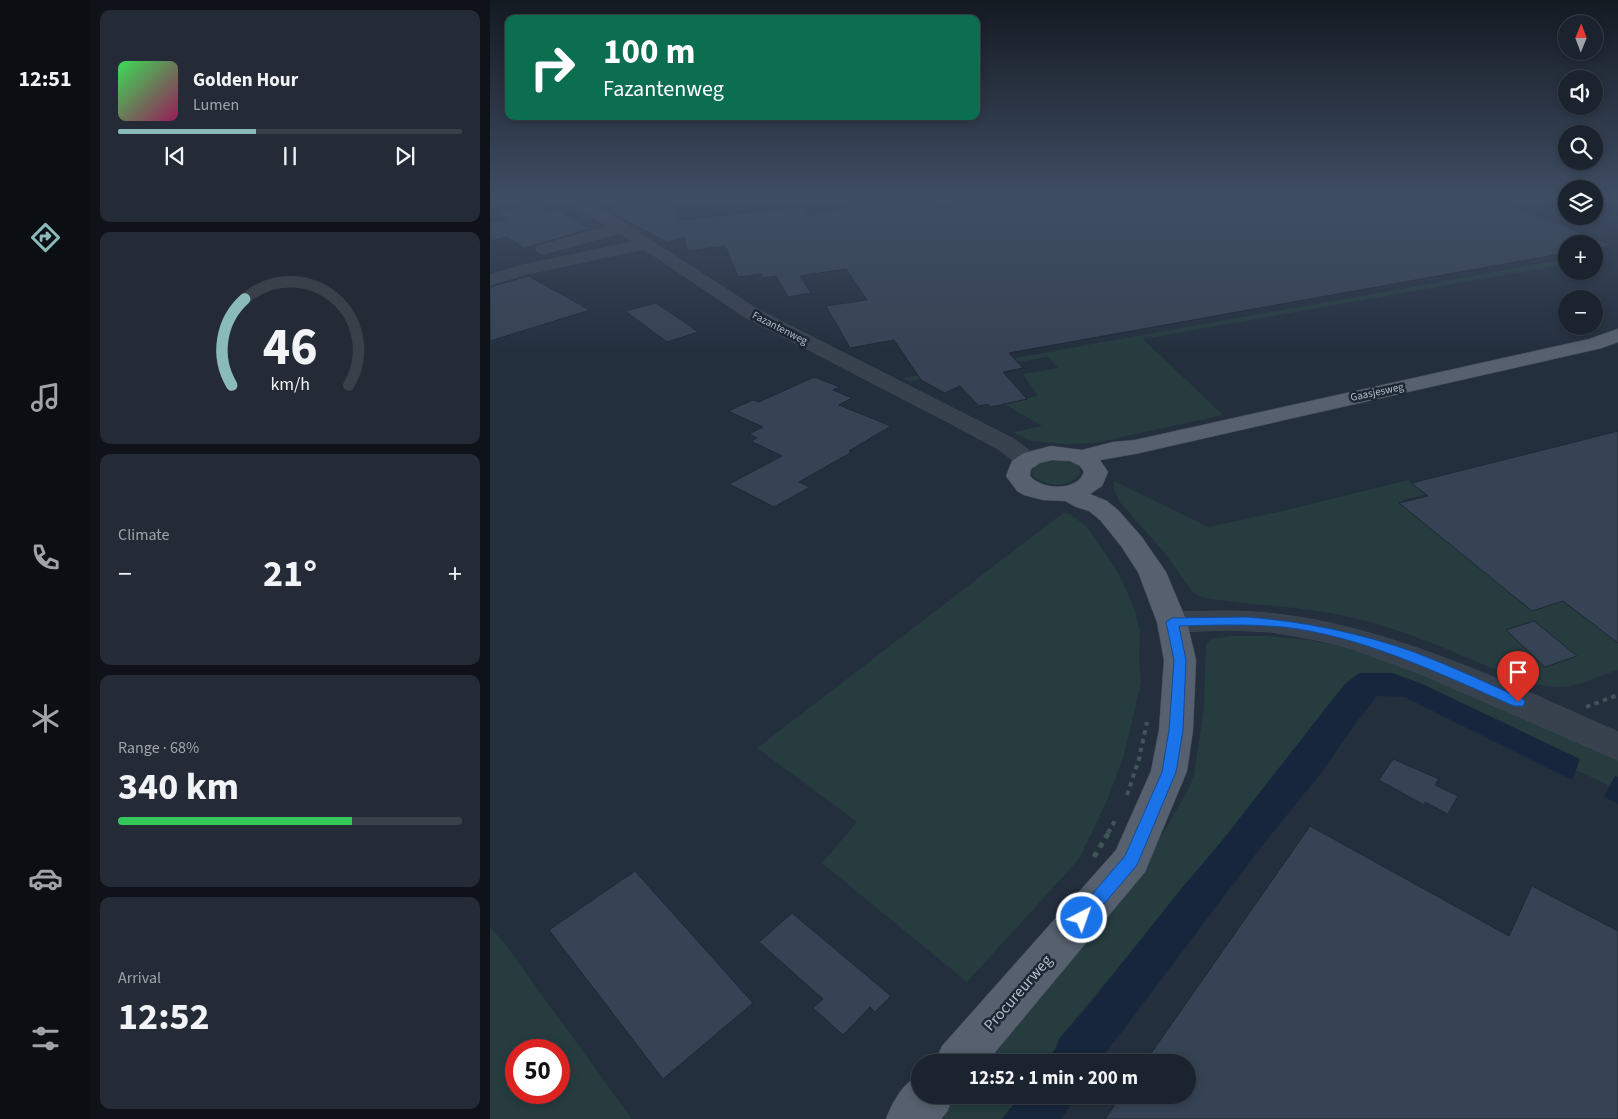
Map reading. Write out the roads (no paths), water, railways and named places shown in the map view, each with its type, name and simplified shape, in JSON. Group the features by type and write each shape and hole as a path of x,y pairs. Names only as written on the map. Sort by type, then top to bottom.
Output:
{"main road":[{"name":"Gaasjesweg","path":"1086,482 1135,447 1595,344 1618,335"},
{"path":"1086,482 1040,492 1026,486 1018,476 1018,470 1034,457 1063,453 1086,482 1109,515 1132,542 1152,572 1172,622"},
{"name":"Procureurweg","path":"965,1054 1131,860 1169,772 1176,730 1180,660 1172,622"},
{"path":"910,1119 922,1104"}],"street":[{"path":"512,274 528,257 551,247"},
{"path":"490,280 532,268 631,247"},
{"name":"Fazantenweg","path":"651,247 750,314 1034,457"},
{"path":"532,268 559,282"},
{"path":"1172,622 1246,621 1284,623 1323,630 1366,642 1409,655 1555,718 1618,748"}],"water":[{"path":"1359,673 1392,673 1420,683 1580,759 1572,780 1405,697 1377,696 1321,773 1261,847 1105,1054 1052,1054 1059,1039 1089,1005 1181,889 1222,841 1344,685"},
{"path":"1615,776 1618,777 1618,804 1604,797"},
{"path":"1014,1104 1071,1104 1061,1119 1002,1119"}]}
